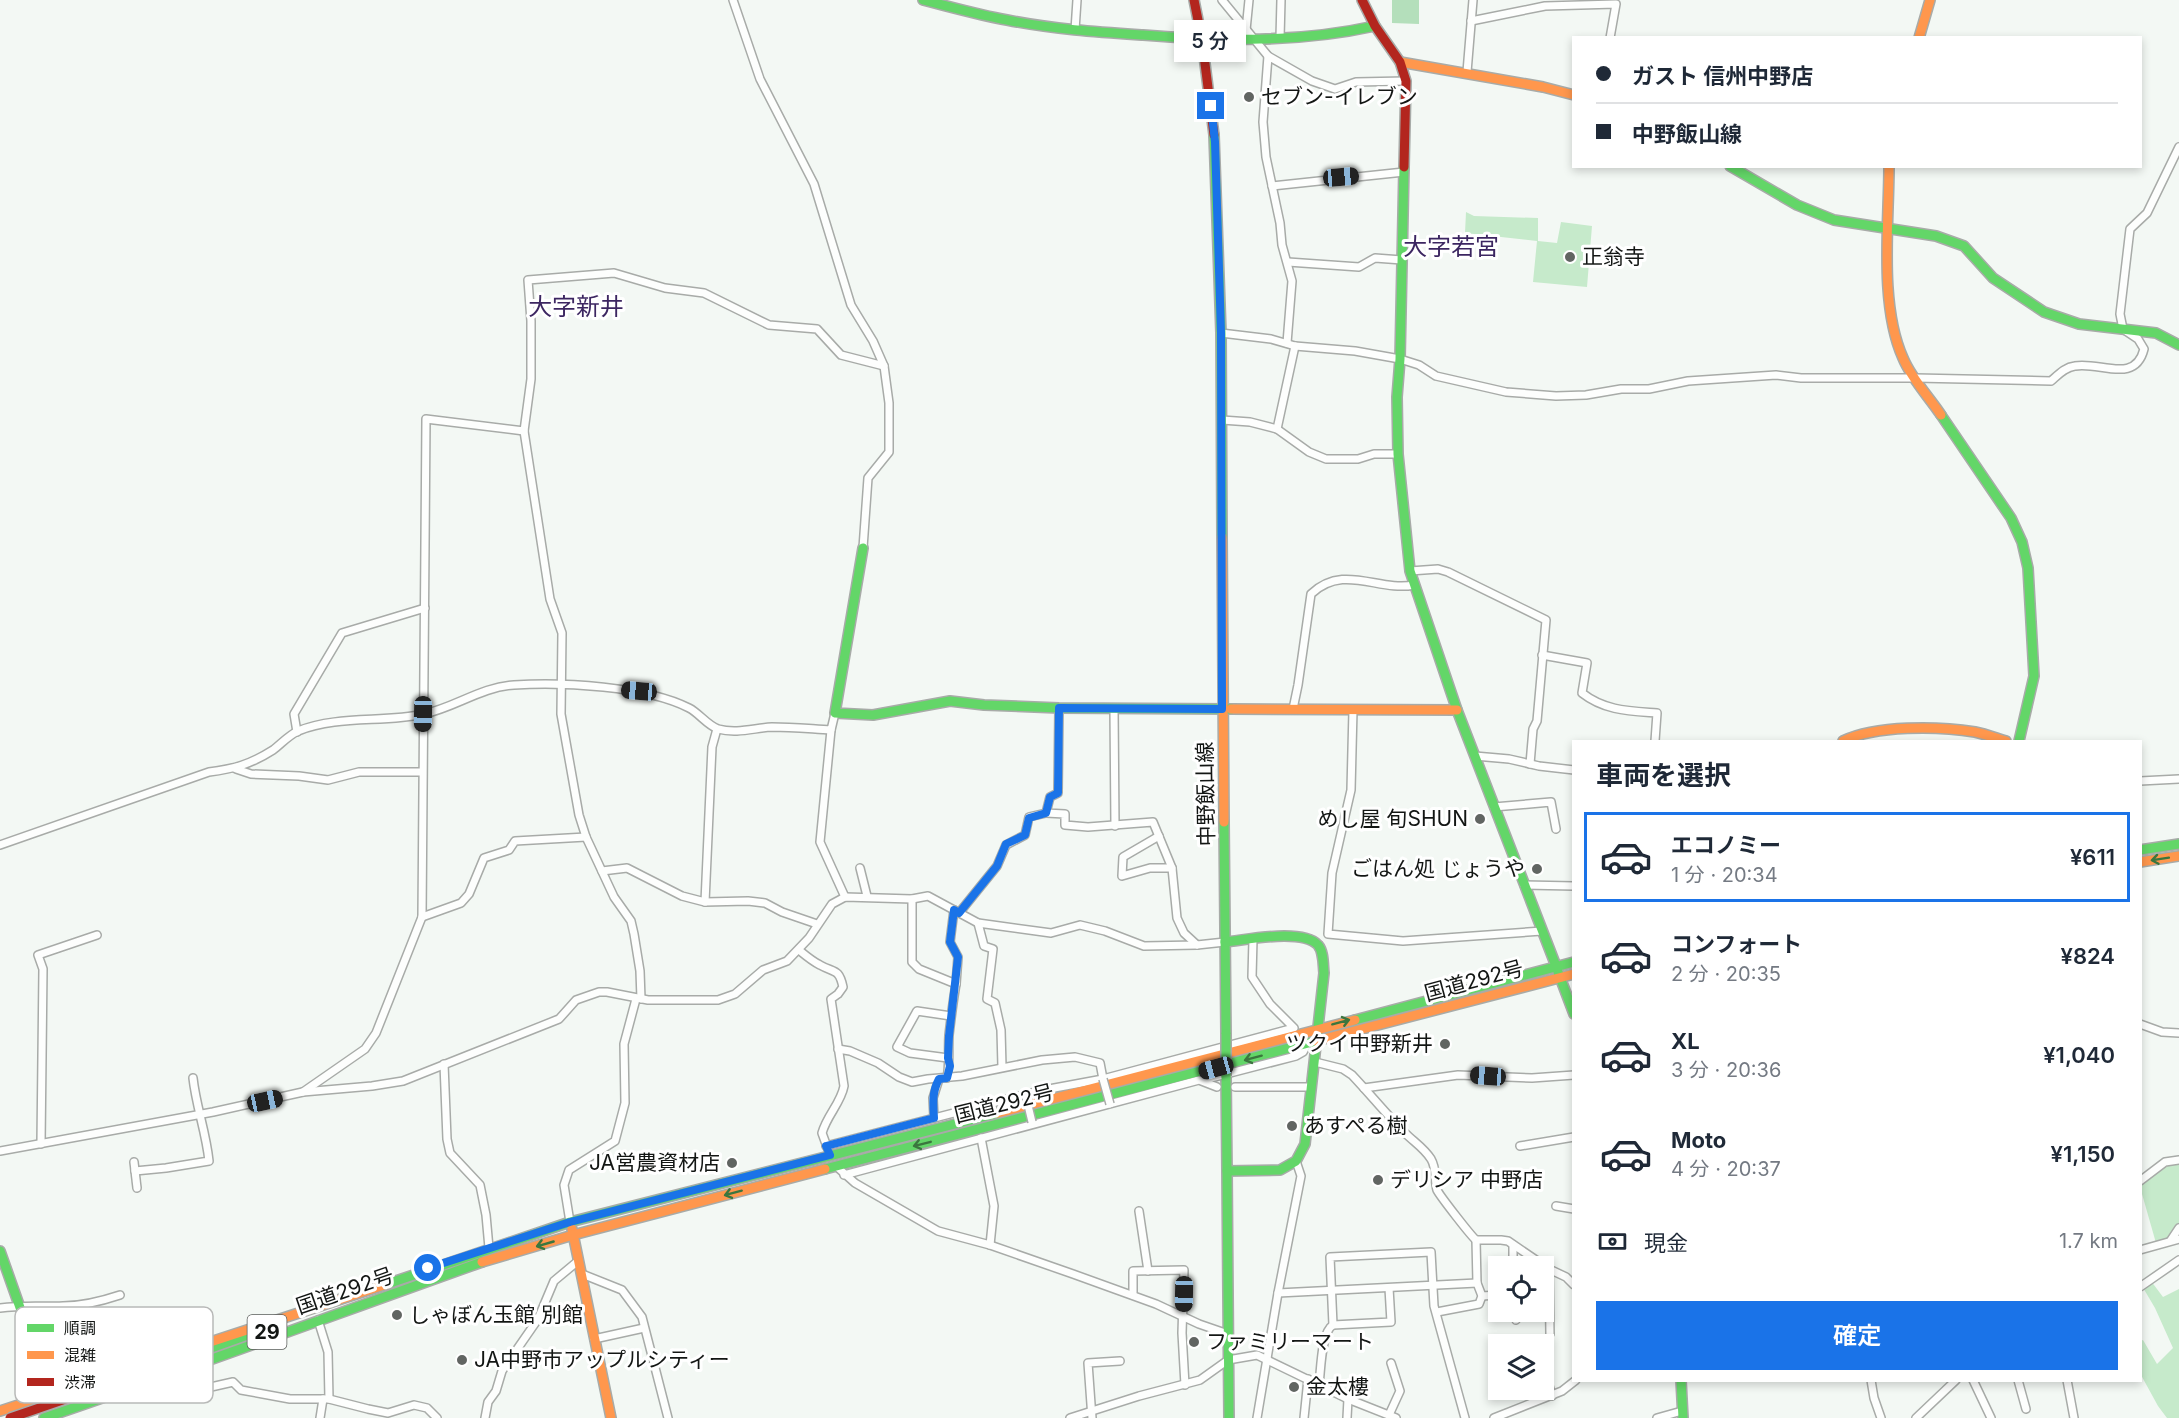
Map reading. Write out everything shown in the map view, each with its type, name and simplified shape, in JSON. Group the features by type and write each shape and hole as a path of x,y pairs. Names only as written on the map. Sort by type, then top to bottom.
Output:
{"main road":[{"path":"923,0 1015,22 1075,30 1203,40 1254,40 1347,33 1375,26"},
{"name":"中野飯山線","path":"1194,0 1203,40 1215,142 1221,333 1229,1418"},
{"path":"1362,0 1375,26 1400,62 1406,81 1400,359 1397,397 1398,454 1410,571 1457,710 1572,1009"},
{"path":"1920,36 1930,0"},
{"path":"1400,62 1467,72 1572,94"},
{"path":"1733,168 1797,205 1834,220 1936,236 1964,246 1993,278 2044,312 2079,324 2156,333 2179,345"},
{"path":"1889,168 1888,300 1894,332 1903,359 2011,518 2022,542 2028,568 2034,676 2019,740"},
{"path":"863,548 835,713 873,715 950,701 984,705 1114,709 1457,710"},
{"path":"1845,740 1874,730 1936,729 1976,732 2003,740"},
{"path":"2142,850 2179,844"},
{"path":"2142,862 2179,856"},
{"path":"1225,942 1296,936 1317,944 1324,959 1319,1028 1312,1042 1315,1062 1305,1144 1296,1161 1280,1170 1227,1171"},
{"name":"国道292号","path":"213,1340 314,1309 570,1222 828,1150 1034,1104 1572,962"},
{"name":"国道292号","path":"213,1360 491,1259 573,1235 1572,974"},
{"path":"570,1222 611,1418"},
{"path":"0,1251 19,1305"},
{"name":"29","path":"213,1348 314,1309"},
{"name":"29","path":"216,1347 318,1320"},
{"path":"1681,1382 1683,1414"},
{"name":"国道292号","path":"0,1411 26,1403"},
{"path":"54,1403 57,1413"},
{"name":"29","path":"10,1418 54,1403"},
{"name":"国道292号","path":"44,1418 86,1403"}],"street":[{"path":"733,0 760,79 814,184 850,305 873,341 884,366 890,452 868,478 863,548"},
{"path":"1075,30 1077,0"},
{"path":"1222,0 1268,56 1312,81 1335,89 1356,82 1406,81"},
{"path":"1246,30 1248,0"},
{"path":"1280,38 1281,0"},
{"path":"1467,72 1473,0"},
{"path":"1525,9 1526,0"},
{"path":"1471,21 1545,6 1616,4 1610,36"},
{"path":"1268,56 1263,122 1266,157 1280,223 1282,245 1292,281 1292,365 1277,429"},
{"path":"1221,333 1400,359 1419,365 1436,376 1506,392 1556,396 1649,388 1688,381 1776,375 1801,378 2051,381 2064,370 2076,365 2117,369 2132,367 2141,360 2144,349 2138,339 2122,329 2120,314 2130,229 2147,213 2179,147"},
{"path":"1272,186 1404,172"},
{"path":"1288,262 1359,267 1375,258 1402,260"},
{"path":"570,1222 564,1185 569,1170 615,1141 625,1103 624,1044 639,999 638,954 631,921 614,897 586,837 579,815 561,714 562,633 550,599 524,431 531,379 528,280 614,273 665,288 704,293 769,326 817,329 841,355 884,366"},
{"path":"303,1092 365,1049 376,1033 422,917 426,419 524,431"},
{"path":"1221,420 1250,422 1277,429 1309,452 1326,459 1358,459 1374,454 1398,454"},
{"path":"1410,571 1438,569 1448,572 1546,620 1538,721 1533,729 1530,764"},
{"path":"1293,710 1311,594 1318,588 1344,579 1365,580 1400,588 1414,585"},
{"path":"297,732 294,714 342,633 425,608"},
{"path":"1542,655 1587,663 1582,693 1594,703 1618,710 1657,713 1655,740"},
{"path":"0,844 209,772 236,769 272,751 297,732 332,722 423,714 451,706 489,689 513,685 562,685 639,691 689,708 717,729 746,731 772,727 831,730"},
{"path":"1046,813 1050,797 1058,793 1059,708"},
{"path":"1114,709 1115,826"},
{"path":"1317,944 1328,934 1332,873 1351,790 1353,710"},
{"path":"835,713 831,730 820,842 845,897"},
{"path":"705,902 711,757 717,729"},
{"path":"1475,756 1572,770"},
{"path":"236,769 251,774 328,780 359,772 422,772"},
{"path":"2142,781 2179,779"},
{"path":"1494,807 1551,802 1556,829"},
{"path":"934,1118 933,1098 950,1066 948,1058 951,1016 958,957 950,942 956,912 997,866 1006,844 1025,835 1029,818 1046,813 1065,814 1065,825 1088,827 1153,822 1172,868 1177,918 1184,933 1197,945"},
{"path":"1159,836 1123,857 1122,876 1150,868 1172,868"},
{"path":"422,917 461,903 469,894 484,858 509,850 514,841 586,837"},
{"path":"602,871 627,868 682,897 705,902 765,903 782,912 817,924"},
{"path":"860,868 867,896"},
{"path":"1524,885 1572,886"},
{"path":"0,1151 303,1092 403,1081 559,1019 576,1000 591,993 607,992 639,999 718,1000 735,993 763,970 787,961 799,950 832,903 845,897 912,899 927,896 978,923 1051,933 1080,925 1105,931 1144,946 1225,942"},
{"path":"912,899 912,963 919,969 956,984"},
{"path":"978,923 984,946 993,949 987,999 995,1003 1001,1030 1002,1068"},
{"path":"1328,934 1403,941 1542,932"},
{"path":"40,1144 44,969 38,955 97,935"},
{"path":"1049,1089 1103,1079 1294,1028 1270,1004 1252,977 1253,939"},
{"path":"799,950 822,966 834,970 841,976 843,987 831,999 844,1086 824,1124 822,1133 828,1150 934,1118 1039,1091"},
{"path":"948,1058 910,1053 897,1047 917,1011 951,1016"},
{"path":"2142,1025 2162,1032 2179,1033"},
{"path":"1207,1079 1296,1056 1312,1042"},
{"path":"838,1049 850,1051 878,1063 899,1077 912,1082 1042,1060 1075,1057 1100,1063 1110,1104"},
{"path":"1315,1062 1343,1069 1364,1088 1406,1134 1424,1149 1435,1167 1439,1194 1469,1234 1476,1240 1501,1240 1530,1256"},
{"path":"444,1064 447,1139 450,1153 480,1185 489,1248"},
{"path":"1364,1088 1458,1075 1532,1078 1572,1075"},
{"path":"135,1171 209,1161 207,1137 202,1129 193,1078"},
{"path":"844,1175 1199,1080 1217,1087"},
{"path":"1234,1087 1311,1087"},
{"path":"1025,1096 1033,1124"},
{"path":"1520,1146 1572,1137"},
{"path":"981,1138 993,1206 990,1245"},
{"path":"2142,1179 2165,1162 2179,1160"},
{"path":"1257,1418 1301,1176 1296,1161"},
{"path":"134,1162 137,1188"},
{"path":"836,1166 844,1175 938,1231 990,1245 1133,1295 1228,1334"},
{"path":"1556,1206 1572,1209"},
{"path":"1138,1211 1148,1271"},
{"path":"2142,1249 2175,1239 2179,1228"},
{"path":"1437,1312 1479,1304 1482,1296 1478,1283 1476,1240"},
{"path":"1513,1245 1513,1256"},
{"path":"1334,1325 1330,1257 1431,1252 1434,1306 1465,1418"},
{"path":"2142,1286 2179,1260"},
{"path":"484,1418 488,1402 496,1391 502,1371 538,1319 554,1281 578,1261"},
{"path":"1133,1295 1133,1271 1184,1270 1182,1333 1185,1385"},
{"path":"1554,1271 1572,1282"},
{"path":"582,1274 622,1290 642,1317 668,1418"},
{"path":"1278,1293 1478,1283"},
{"path":"1319,1384 1325,1336 1329,1328 1334,1325 1391,1322 1389,1288"},
{"path":"0,1308 19,1305 65,1306 96,1302 120,1295"},
{"path":"1482,1296 1488,1296"},
{"path":"318,1320 328,1352 326,1399 320,1418"},
{"path":"1550,1322 1550,1334"},
{"path":"594,1339 644,1329"},
{"path":"1070,1418 1091,1414 1200,1380 1228,1360 1257,1355 1348,1399 1393,1417 1400,1391 1392,1363"},
{"path":"1091,1414 1088,1363 1120,1361"},
{"path":"1304,1418 1308,1378"},
{"path":"213,1387 233,1382 241,1390 290,1399 326,1399 388,1413 414,1405 426,1408 437,1418"},
{"path":"1554,1395 1573,1382"},
{"path":"1871,1382 1881,1418"},
{"path":"1916,1418 1926,1414 1954,1382"},
{"path":"1974,1382 1991,1418"},
{"path":"2019,1382 2026,1409"},
{"path":"2067,1382 2074,1418"},
{"path":"1347,1418 1348,1399"},
{"path":"1494,1418 1541,1400"},
{"path":"1657,1418 1683,1414"}],"green space":[{"path":"1392,0 1419,0 1419,24 1392,23"},
{"path":"1466,212 1474,216 1538,218 1538,241 1557,243 1561,222 1592,226 1587,287 1533,282 1537,241 1465,233"},
{"path":"2179,1163 2179,1224 2168,1240 2156,1243 2142,1194 2142,1185 2163,1168"},
{"path":"2151,1281 2163,1297 2179,1289 2179,1418 2167,1418 2142,1377 2142,1340 2157,1364 2173,1348 2142,1286"}],"traffic: fast":[{"path":"923,0 986,16 1041,26 1172,37 1289,38 1346,32 1375,26"},
{"path":"1214,135 1221,333 1222,537"},
{"path":"1404,167 1400,359 1397,397 1398,454 1410,571 1457,710 1556,966"},
{"path":"1733,168 1797,205 1834,220 1936,236 1964,246 1993,278 2044,312 2079,324 2156,333 2179,345"},
{"path":"1941,415 2011,518 2022,542 2028,568 2034,676 2019,740"},
{"path":"863,548 835,713 873,715 950,701 984,705 1059,708 1231,709"},
{"path":"1224,822 1226,1034"},
{"path":"2142,850 2179,844"},
{"path":"1225,942 1274,936 1300,937 1318,945 1321,951 1324,973 1305,1144 1296,1161 1280,1170 1227,1171 1226,1076"},
{"path":"1355,1020 1572,963"},
{"path":"1558,972 1572,1009"},
{"path":"1226,1034 1226,1076"},
{"path":"825,1169 1316,1041"},
{"path":"387,1284 570,1222 998,1113"},
{"path":"1227,1171 1229,1418"},
{"path":"0,1251 20,1307"},
{"path":"213,1359 482,1262"},
{"path":"213,1347 264,1329"},
{"path":"1681,1382 1683,1418"},
{"path":"44,1418 87,1403"}],"traffic: slow":[{"path":"1920,36 1930,0"},
{"path":"1400,62 1543,87 1572,94"},
{"path":"1889,168 1887,264 1891,314 1903,358 1941,415"},
{"path":"1222,537 1224,822"},
{"path":"1231,709 1457,710"},
{"path":"1846,740 1872,732 1908,728 1975,732 2003,740"},
{"path":"2142,862 2179,856"},
{"path":"1316,1041 1572,975"},
{"path":"998,1113 1355,1020"},
{"path":"482,1262 573,1235 825,1169"},
{"path":"572,1229 611,1418"},
{"path":"213,1341 387,1284"},
{"path":"0,1411 24,1403"}],"traffic: jam":[{"path":"1194,0 1202,40 1214,135"},
{"path":"1362,0 1375,26 1400,62 1406,81 1404,167"},
{"path":"10,1418 54,1403"}],"place":[{"name":"セブン-イレブン","path":"1249,97"},
{"name":"正翁寺","path":"1570,257"},
{"name":"めし屋 旬SHUN","path":"1480,819"},
{"name":"ごはん処 じょうや","path":"1537,869"},
{"name":"ツクイ中野新井","path":"1445,1044"},
{"name":"あすぺる樹","path":"1292,1126"},
{"name":"JA営農資材店","path":"732,1163"},
{"name":"デリシア 中野店","path":"1378,1180"},
{"name":"しゃぼん玉館 別館","path":"397,1315"},
{"name":"ファミリーマート","path":"1194,1342"},
{"name":"JA中野市アップルシティー","path":"462,1360"},
{"name":"金太樓","path":"1294,1387"}],"district":[{"name":"大字若宮","path":"1451,247"},
{"name":"大字新井","path":"576,307"}],"route":[{"path":"428,1268 570,1222 830,1155 826,1146 934,1118 935,1087 939,1079 947,1078 950,1066 949,1036 958,957 950,942 954,910 959,913 997,866 1006,844 1025,835 1029,818 1046,813 1050,797 1058,793 1059,708 1222,709 1221,333 1215,142 1211,106"}]}
